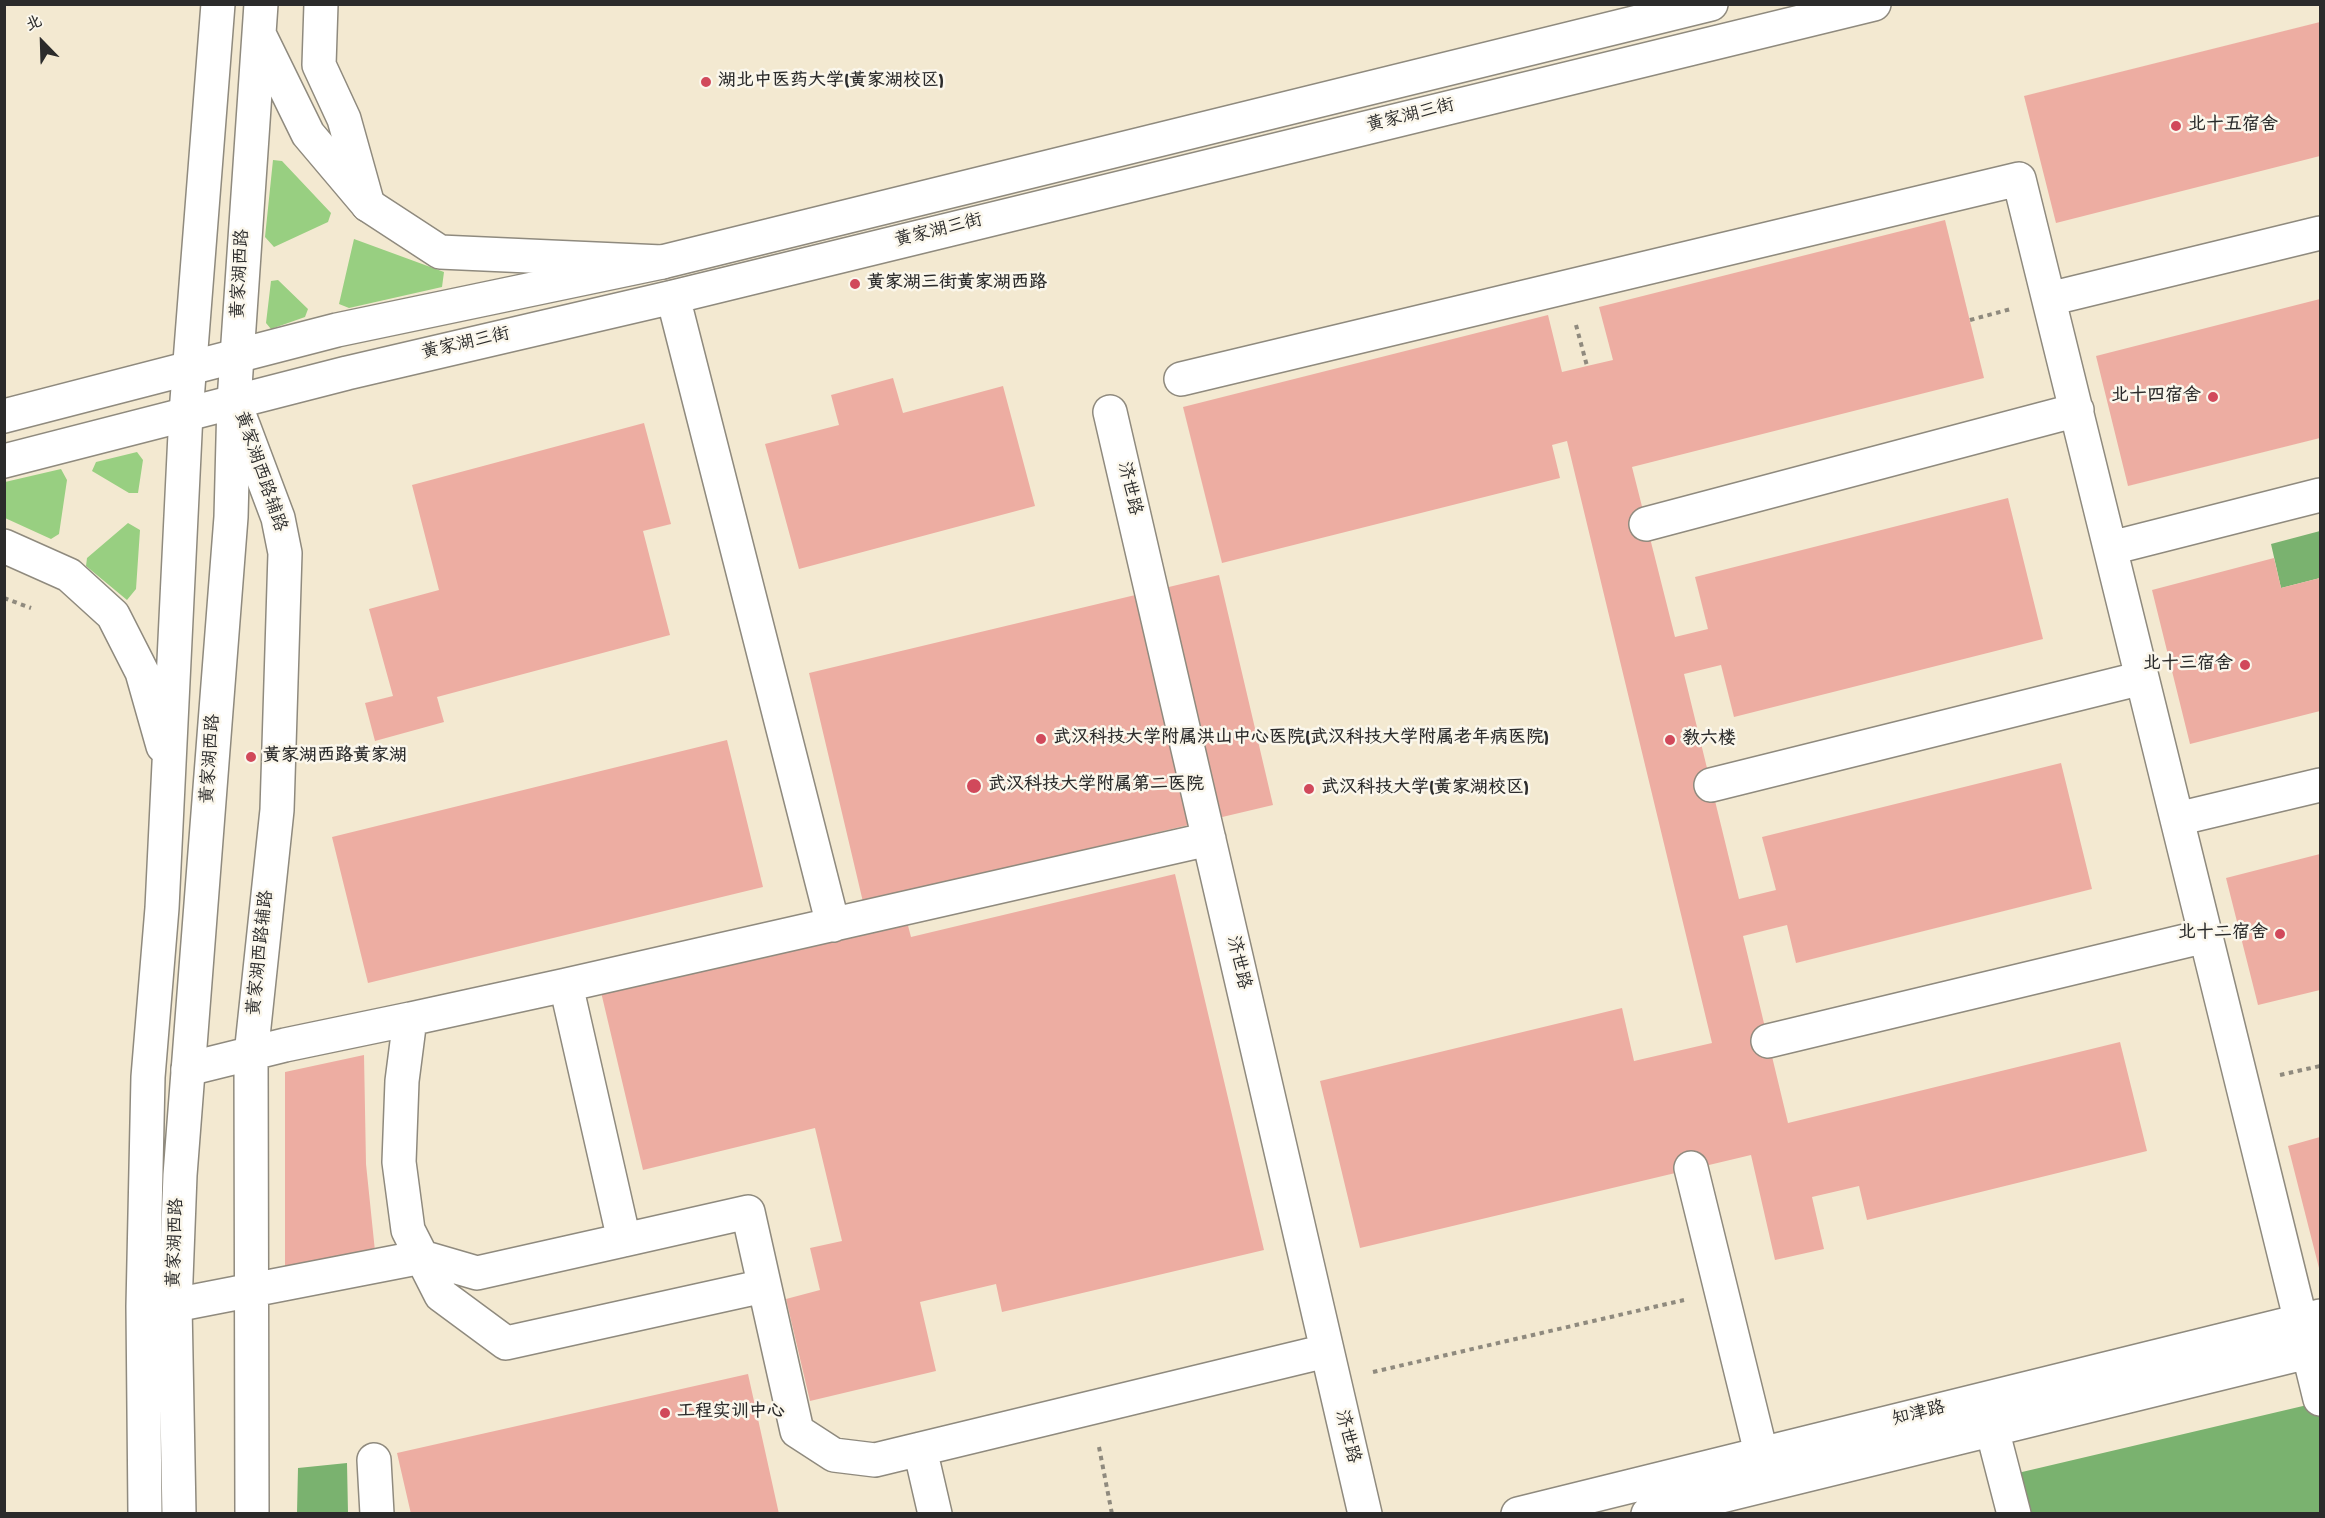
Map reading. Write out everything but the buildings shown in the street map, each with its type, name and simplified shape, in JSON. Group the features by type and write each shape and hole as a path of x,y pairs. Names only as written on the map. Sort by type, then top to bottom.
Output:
{"street":[{"name":"黄家湖西路","path":"179,1514 159,1306 148,1077 162,908 170,772 186,413 218,4"},
{"path":"321,4 319,65 345,119 368,205"},
{"name":"黄家湖三街","path":"4,416 238,358 337,330 662,262 1711,4"},
{"name":"黄家湖三街","path":"4,461 234,401 673,297 1874,4"},
{"name":"黄家湖西路","path":"145,1514 159,1306 180,1175 231,517 234,401 242,261 260,20"},
{"path":"260,20 308,134 368,205 440,252 662,262"},
{"path":"1181,379 2019,178 2206,936 2313,1334 2320,1399"},
{"path":"2049,299 2320,233"},
{"path":"673,297 832,925"},
{"name":"黄家湖西路辅路","path":"234,401 278,518 285,553 277,810 251,1055 252,1514"},
{"path":"1646,524 2077,411"},
{"name":"济世路","path":"1110,412 1365,1514"},
{"path":"2111,548 2320,495"},
{"path":"4,546 69,574 113,615 142,672 170,772"},
{"path":"1711,785 2142,678"},
{"path":"2177,819 2320,785"},
{"path":"188,1069 1209,838"},
{"path":"1768,1041 2206,936"},
{"path":"566,985 624,1240"},
{"path":"410,1019 402,1081 399,1162 408,1230 441,1295 506,1343 764,1286"},
{"path":"1691,1168 1764,1468"},
{"path":"159,1306 422,1257 477,1274 748,1212 797,1431 834,1455 875,1460 1091,1409 1329,1366"},
{"name":"知津路","path":"1518,1514 1764,1468 1992,1429 2313,1334"},
{"name":"知津路","path":"1648,1514 1764,1468 2313,1334"},
{"path":"1992,1429 2014,1514"},
{"path":"920,1449 935,1514"},
{"path":"374,1460 376,1514"}],"path":[{"path":"4,598 31,608"},
{"path":"1329,1366 1720,1291"},
{"path":"1091,1409 1112,1514"}],"green space":[{"path":"273,160 282,161 331,213 328,222 274,247 265,237"},
{"path":"354,239 444,272 442,287 349,308 339,304"},
{"path":"278,280 308,309 305,317 271,329 266,323 271,281"},
{"path":"137,452 143,460 138,493 129,493 92,471 96,462"},
{"path":"61,469 67,480 59,534 51,539 5,518 5,482"},
{"path":"128,523 140,530 136,589 127,600 86,566 87,558"},
{"path":"2320,531 2320,578 2281,588 2271,544"},
{"path":"2320,1402 2320,1513 2014,1513 2005,1476"},
{"path":"347,1463 348,1513 297,1513 298,1468"}],"place":[{"name":"湖北中医药大学(黄家湖校区)","path":"706,82"},
{"name":"北十五宿舍","path":"2176,126"},
{"name":"黄家湖三街黄家湖西路","path":"855,284"},
{"name":"北十四宿舍","path":"2213,397"},
{"name":"北十三宿舍","path":"2245,665"},
{"name":"武汉科技大学附属洪山中心医院(武汉科技大学附属老年病医院)","path":"1041,739"},
{"name":"教六楼","path":"1670,740"},
{"name":"黄家湖西路黄家湖","path":"251,757"},
{"name":"武汉科技大学附属第二医院","path":"974,786"},
{"name":"武汉科技大学(黄家湖校区)","path":"1309,789"},
{"name":"北十二宿舍","path":"2280,934"},
{"name":"工程实训中心","path":"665,1413"}]}
